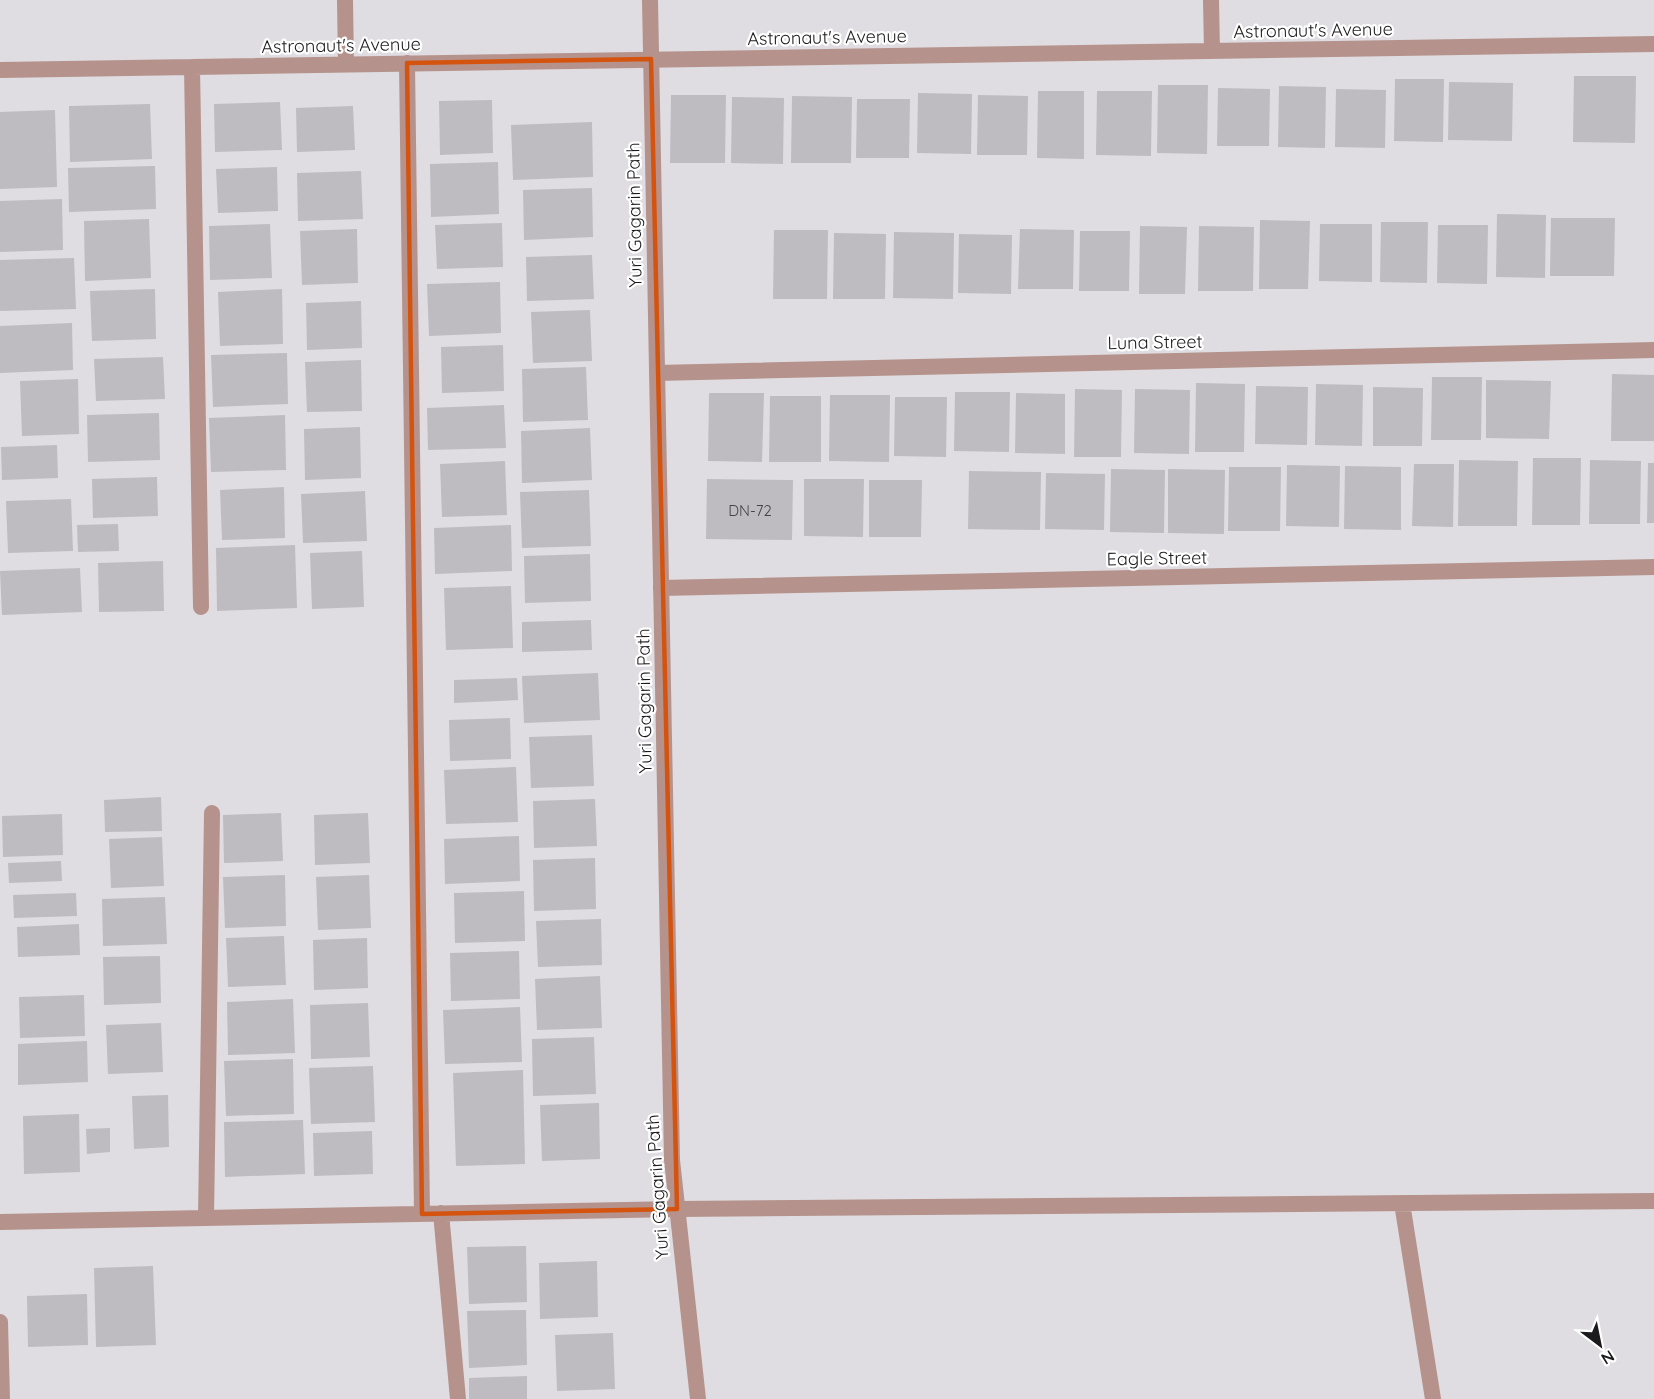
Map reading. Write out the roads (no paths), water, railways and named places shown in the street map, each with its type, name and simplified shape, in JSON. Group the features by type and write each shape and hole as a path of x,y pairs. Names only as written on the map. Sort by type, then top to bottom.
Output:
{"street":[{"path":"345,0 346,64"},
{"name":"Yuri Gagarin Path","path":"650,0 672,1148 698,1399"},
{"path":"1211,0 1212,51"},
{"name":"Astronaut's Avenue","path":"0,70 1654,44"},
{"path":"407,63 422,1214"},
{"path":"192,67 201,607"},
{"name":"Luna Street","path":"657,372 1654,350"},
{"name":"Eagle Street","path":"661,588 1654,567"},
{"path":"206,1218 212,813"},
{"path":"0,1222 677,1209 1654,1201"},
{"path":"1402,1203 1433,1399"},
{"path":"441,1213 458,1399"},
{"path":"0,1322 2,1399"}]}
